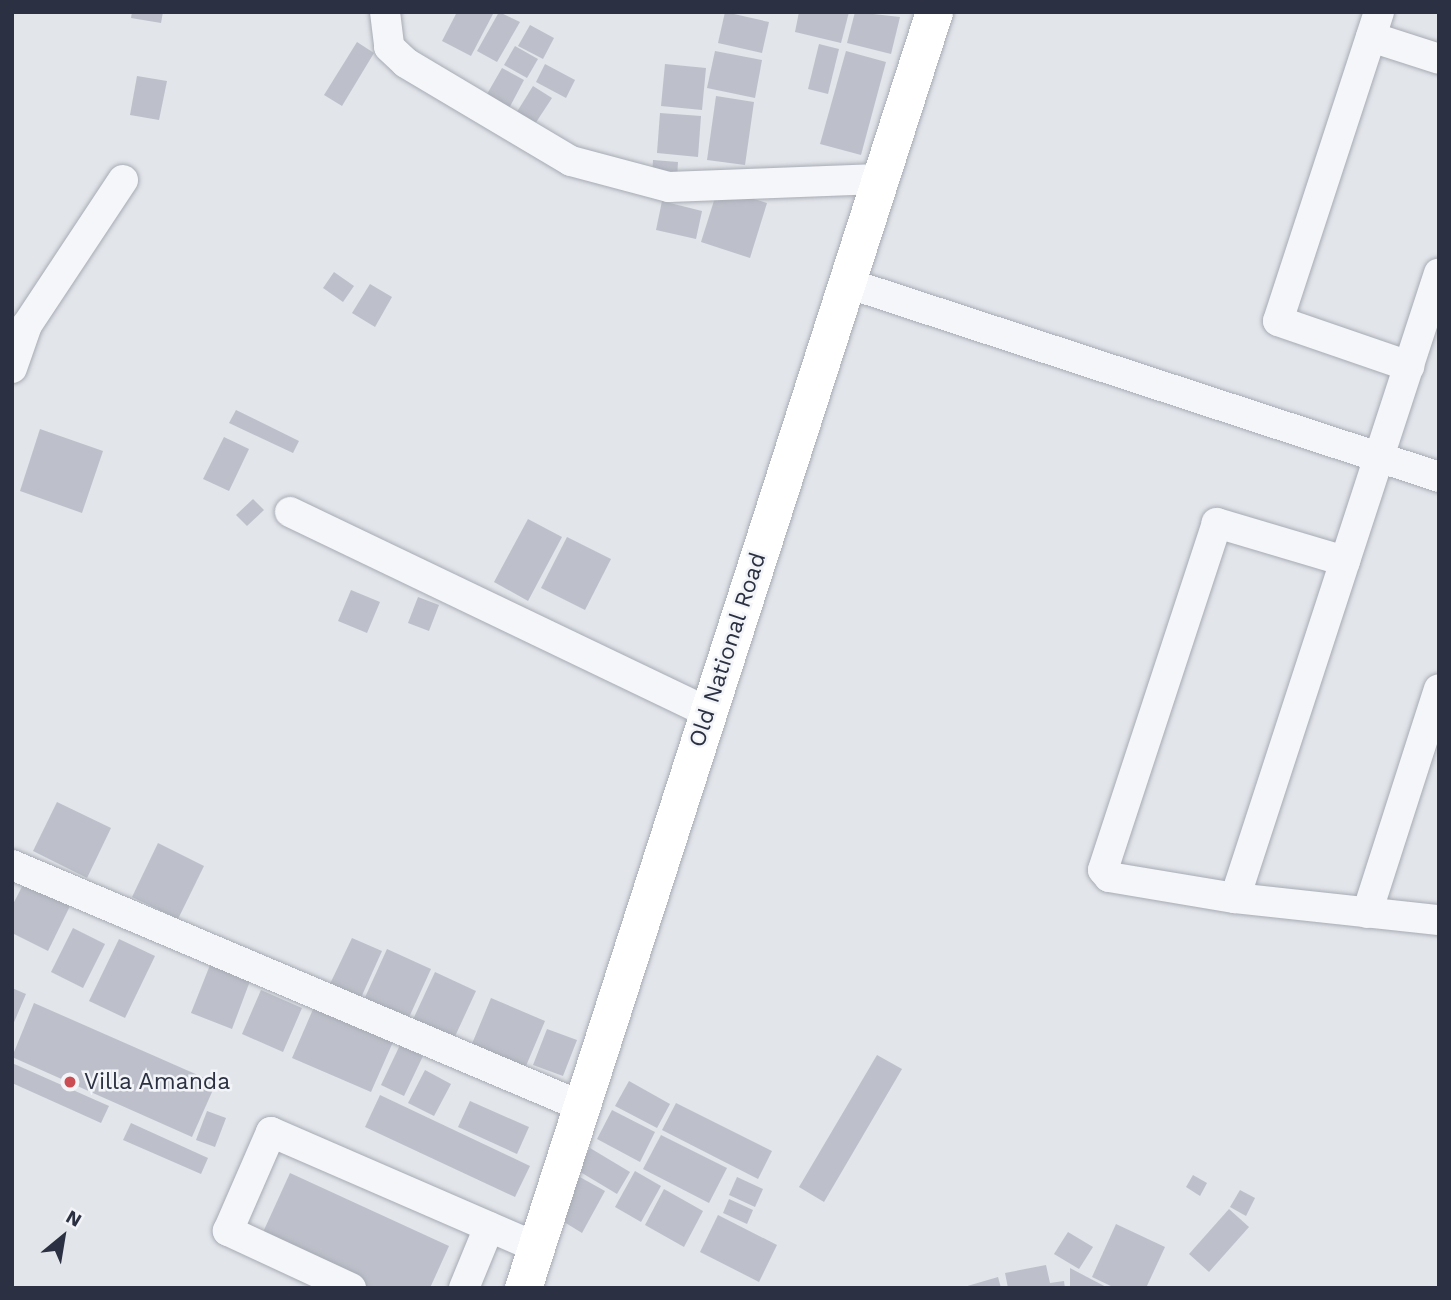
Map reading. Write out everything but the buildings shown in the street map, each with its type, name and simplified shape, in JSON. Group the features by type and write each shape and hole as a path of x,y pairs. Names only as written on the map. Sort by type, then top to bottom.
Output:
{"main road":[{"name":"Old National Road","path":"523,1288 934,12"}],"street":[{"path":"385,12 389,47 405,63 571,161 669,187 879,179"},
{"path":"1409,366 1278,321 1375,25 1439,59"},
{"path":"12,368 27,325 123,180"},
{"path":"1235,898 1409,366 1430,330 1439,273"},
{"path":"847,283 1439,477"},
{"path":"290,512 707,712"},
{"path":"1345,561 1217,523 1212,530 1103,870 1109,877 1235,898 1439,920"},
{"path":"1367,913 1439,689"},
{"path":"12,865 581,1106"},
{"path":"351,1288 228,1231 271,1132 535,1247"},
{"path":"464,1288 489,1227"}],"place":[{"name":"Villa Amanda","path":"70,1082"}]}
